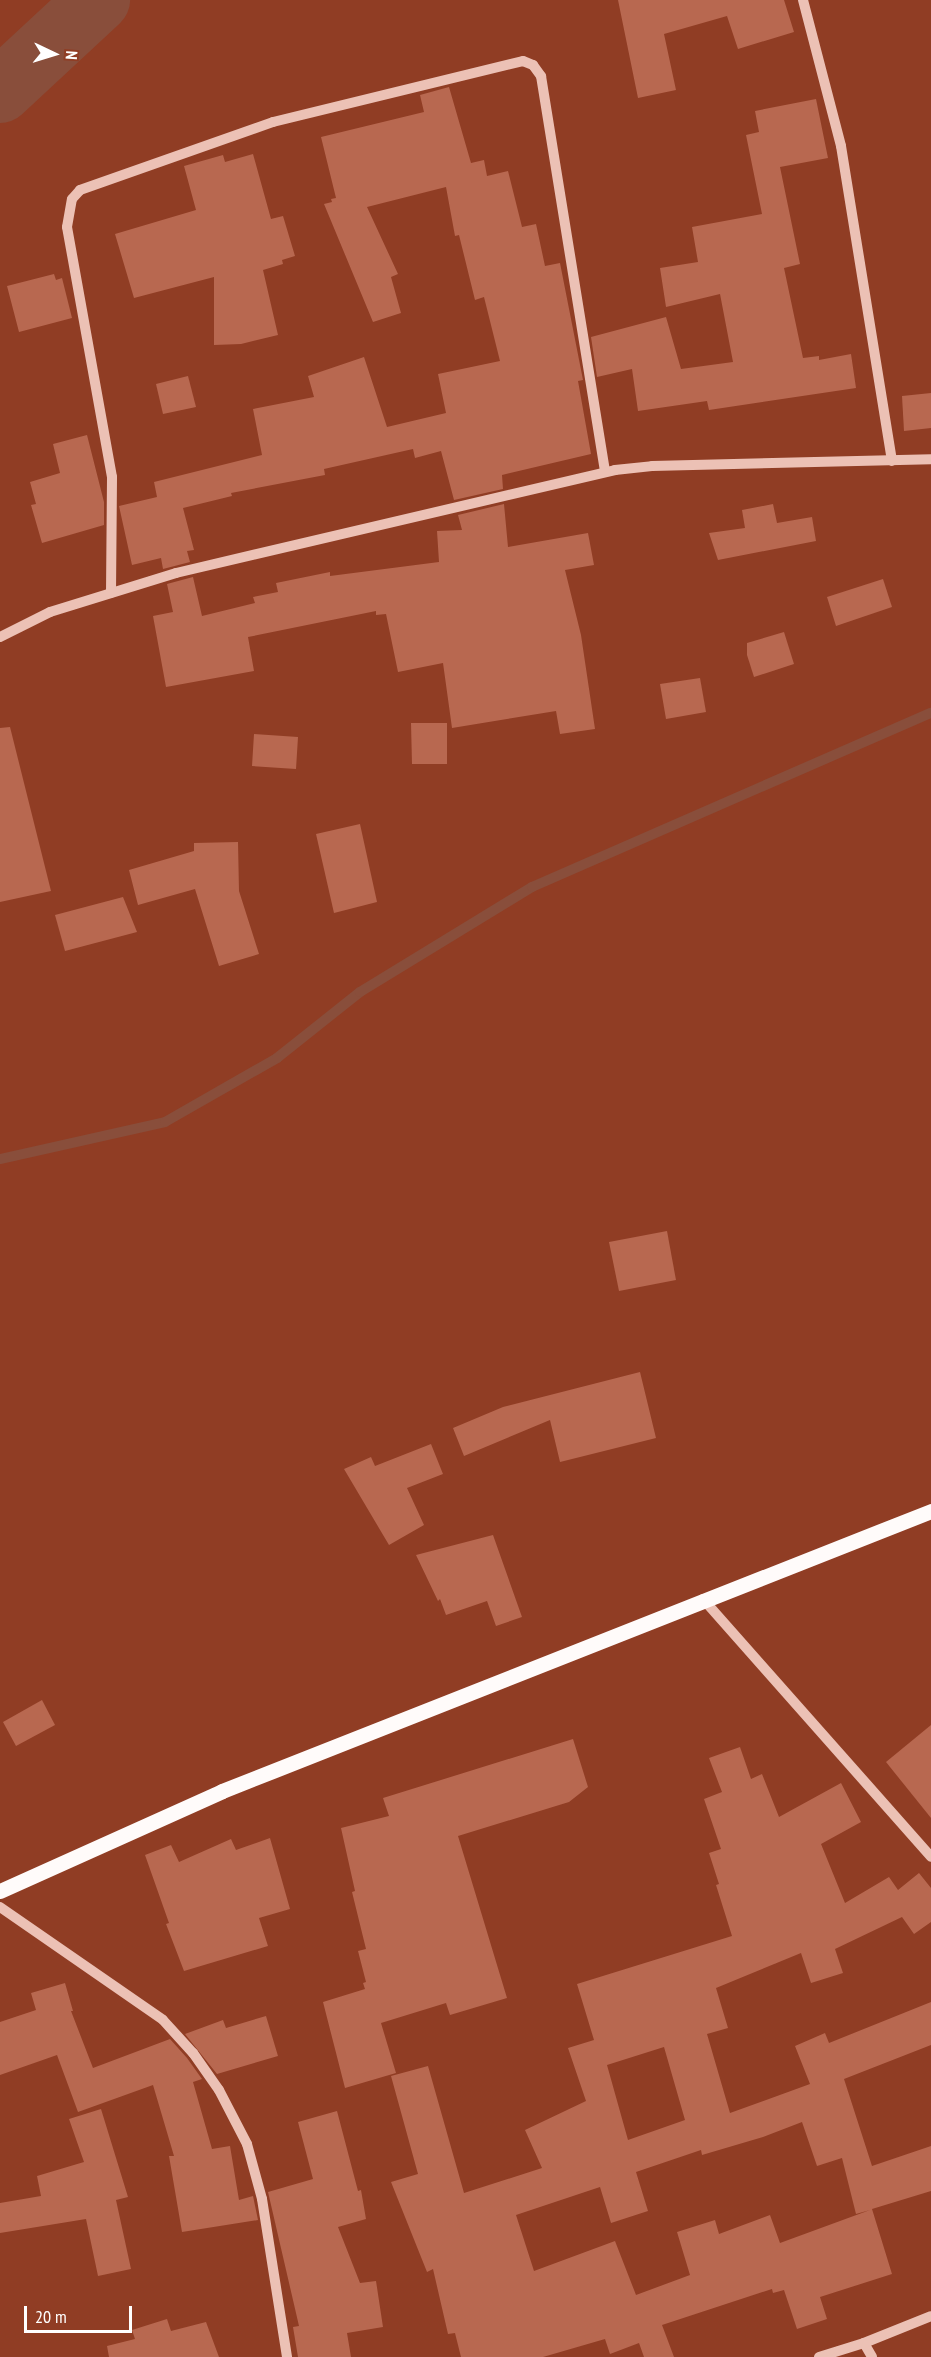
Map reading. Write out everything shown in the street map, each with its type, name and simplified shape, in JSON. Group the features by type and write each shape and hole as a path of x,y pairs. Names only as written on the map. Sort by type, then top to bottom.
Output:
{"main road":[{"path":"0,1891 222,1791 703,1599 931,1511"}],"street":[{"path":"803,0 841,146 892,461"},
{"path":"111,593 112,477 67,227 72,199 80,190 273,122 523,61 533,65 541,76 605,472"},
{"path":"0,637 50,612 176,573 605,472 652,466 931,459"},
{"path":"703,1599 931,1857"},
{"path":"0,1907 163,2020 193,2053 219,2090 247,2144 262,2199 287,2357"},
{"path":"819,2357 864,2343 931,2316"},
{"path":"864,2343 872,2357"}],"building":[{"path":"618,0 784,0 794,32 738,49 727,16 664,34 676,90 638,98"},
{"path":"449,87 471,163 484,160 487,176 508,171 522,227 536,224 545,266 560,263 583,380 578,381 591,454 502,475 503,489 454,500 441,451 415,458 413,449 324,469 325,475 231,493 232,496 183,508 194,550 187,551 190,562 163,569 161,558 132,565 119,506 157,497 154,482 262,455 253,409 314,397 308,376 364,357 387,427 446,413 438,374 500,361 484,297 475,300 459,235 455,236 446,187 367,207 398,274 391,277 401,313 373,322 324,204 336,198 321,137 424,112 420,95"},
{"path":"816,99 828,158 780,167 800,264 784,268 803,358 819,356 819,360 851,354 856,388 709,410 707,401 638,411 632,369 597,377 591,337 666,317 681,369 733,362 720,294 666,307 660,268 698,262 692,227 762,214 746,135 759,132 755,111"},
{"path":"253,154 271,219 283,216 295,256 282,260 283,264 263,270 278,335 241,344 214,345 214,277 134,298 115,234 196,210 184,166 223,155 225,162"},
{"path":"54,274 56,280 62,278 72,318 19,332 7,286"},
{"path":"188,376 196,407 163,414 156,384"},
{"path":"931,393 931,428 904,431 902,396"},
{"path":"87,435 104,502 104,525 42,543 31,505 36,504 30,482 60,473 53,444"},
{"path":"504,504 508,547 588,533 594,565 565,570 581,635 595,729 560,734 556,711 452,728 443,663 398,672 386,614 376,615 376,611 248,637 254,671 166,687 153,616 173,612 167,584 193,577 202,616 255,603 253,597 278,592 276,583 330,572 330,576 439,562 437,531 462,530 458,515"},
{"path":"773,504 777,523 812,517 816,541 718,560 709,533 745,528 742,510"},
{"path":"883,579 892,607 836,626 827,597"},
{"path":"784,632 794,664 754,677 747,655 747,643"},
{"path":"700,678 706,712 666,719 660,684"},
{"path":"411,723 447,723 447,764 412,764"},
{"path":"10,727 51,891 0,902 0,728"},
{"path":"254,734 298,737 296,769 252,766"},
{"path":"360,824 377,902 334,913 316,834"},
{"path":"238,842 239,891 259,954 219,966 195,889 138,905 129,870 194,851 194,843"},
{"path":"123,897 137,932 65,951 55,915"},
{"path":"667,1231 676,1280 619,1291 609,1242"},
{"path":"640,1372 656,1438 560,1462 550,1420 464,1456 453,1428 503,1407"},
{"path":"431,1444 443,1474 407,1488 424,1525 389,1545 344,1469 371,1457 375,1466"},
{"path":"493,1535 522,1617 496,1626 487,1601 446,1615 416,1555"},
{"path":"42,1700 55,1725 16,1746 3,1722"},
{"path":"931,1725 931,1818 886,1762"},
{"path":"573,1739 588,1787 569,1802 458,1836 507,1998 450,2015 446,2003 381,2023 396,2073 345,2088 323,2002 365,1989 363,1983 366,1982 358,1951 366,1949 352,1892 355,1891 341,1828 389,1816 383,1798"},
{"path":"740,1747 751,1779 762,1774 779,1817 841,1783 861,1822 821,1844 845,1903 889,1877 898,1890 919,1873 931,1888 931,1922 914,1934 902,1917 835,1949 843,1973 811,1983 801,1953 716,1988 728,2028 707,2034 730,2113 810,2084 795,2046 825,2033 829,2043 931,2002 931,2045 844,2079 872,2166 931,2146 931,2191 872,2209 892,2274 820,2297 827,2319 797,2329 784,2290 773,2293 772,2289 662,2325 674,2357 644,2357 639,2343 610,2354 605,2339 543,2357 461,2357 455,2333 448,2334 433,2269 427,2272 391,2182 418,2174 391,2076 428,2066 464,2193 542,2168 525,2130 586,2101 568,2048 594,2040 577,1984 732,1936 709,1853 721,1849 704,1799 722,1792 709,1758","holes":["664,2047 685,2120 628,2140 607,2065","802,2122 817,2166 842,2158 856,2214 870,2210 780,2243 770,2215 719,2234 715,2220 677,2232 690,2275 636,2295 615,2241 534,2271 516,2215 600,2187 611,2223 648,2211 636,2172 701,2150 702,2155 763,2137"]},
{"path":"270,1838 290,1909 259,1918 268,1946 184,1971 166,1924 169,1923 145,1855 171,1845 179,1862 231,1839 236,1850"},
{"path":"65,1983 73,2011 71,2011 93,2068 170,2039 187,2058 202,2079 193,2082 212,2149 230,2146 239,2200 253,2196 258,2220 182,2232 169,2156 174,2156 153,2085 78,2112 57,2055 0,2075 0,2022 36,2010 31,1993"},
{"path":"266,2016 278,2056 217,2074 185,2034 223,2020 226,2028"},
{"path":"101,2109 128,2197 116,2200 131,2269 98,2276 86,2219 0,2233 0,2203 41,2196 37,2176 84,2162 69,2119"},
{"path":"337,2111 358,2191 361,2190 366,2219 338,2227 360,2283 376,2281 383,2327 347,2333 351,2357 298,2357 293,2327 299,2326 268,2192 313,2179 298,2122"},
{"path":"167,2319 171,2331 206,2322 219,2357 109,2357 107,2346 135,2339 132,2330"}],"waterway":[{"path":"0,91 98,0"},
{"path":"0,1159 165,1122 277,1058 360,992 532,887 931,713"}]}
